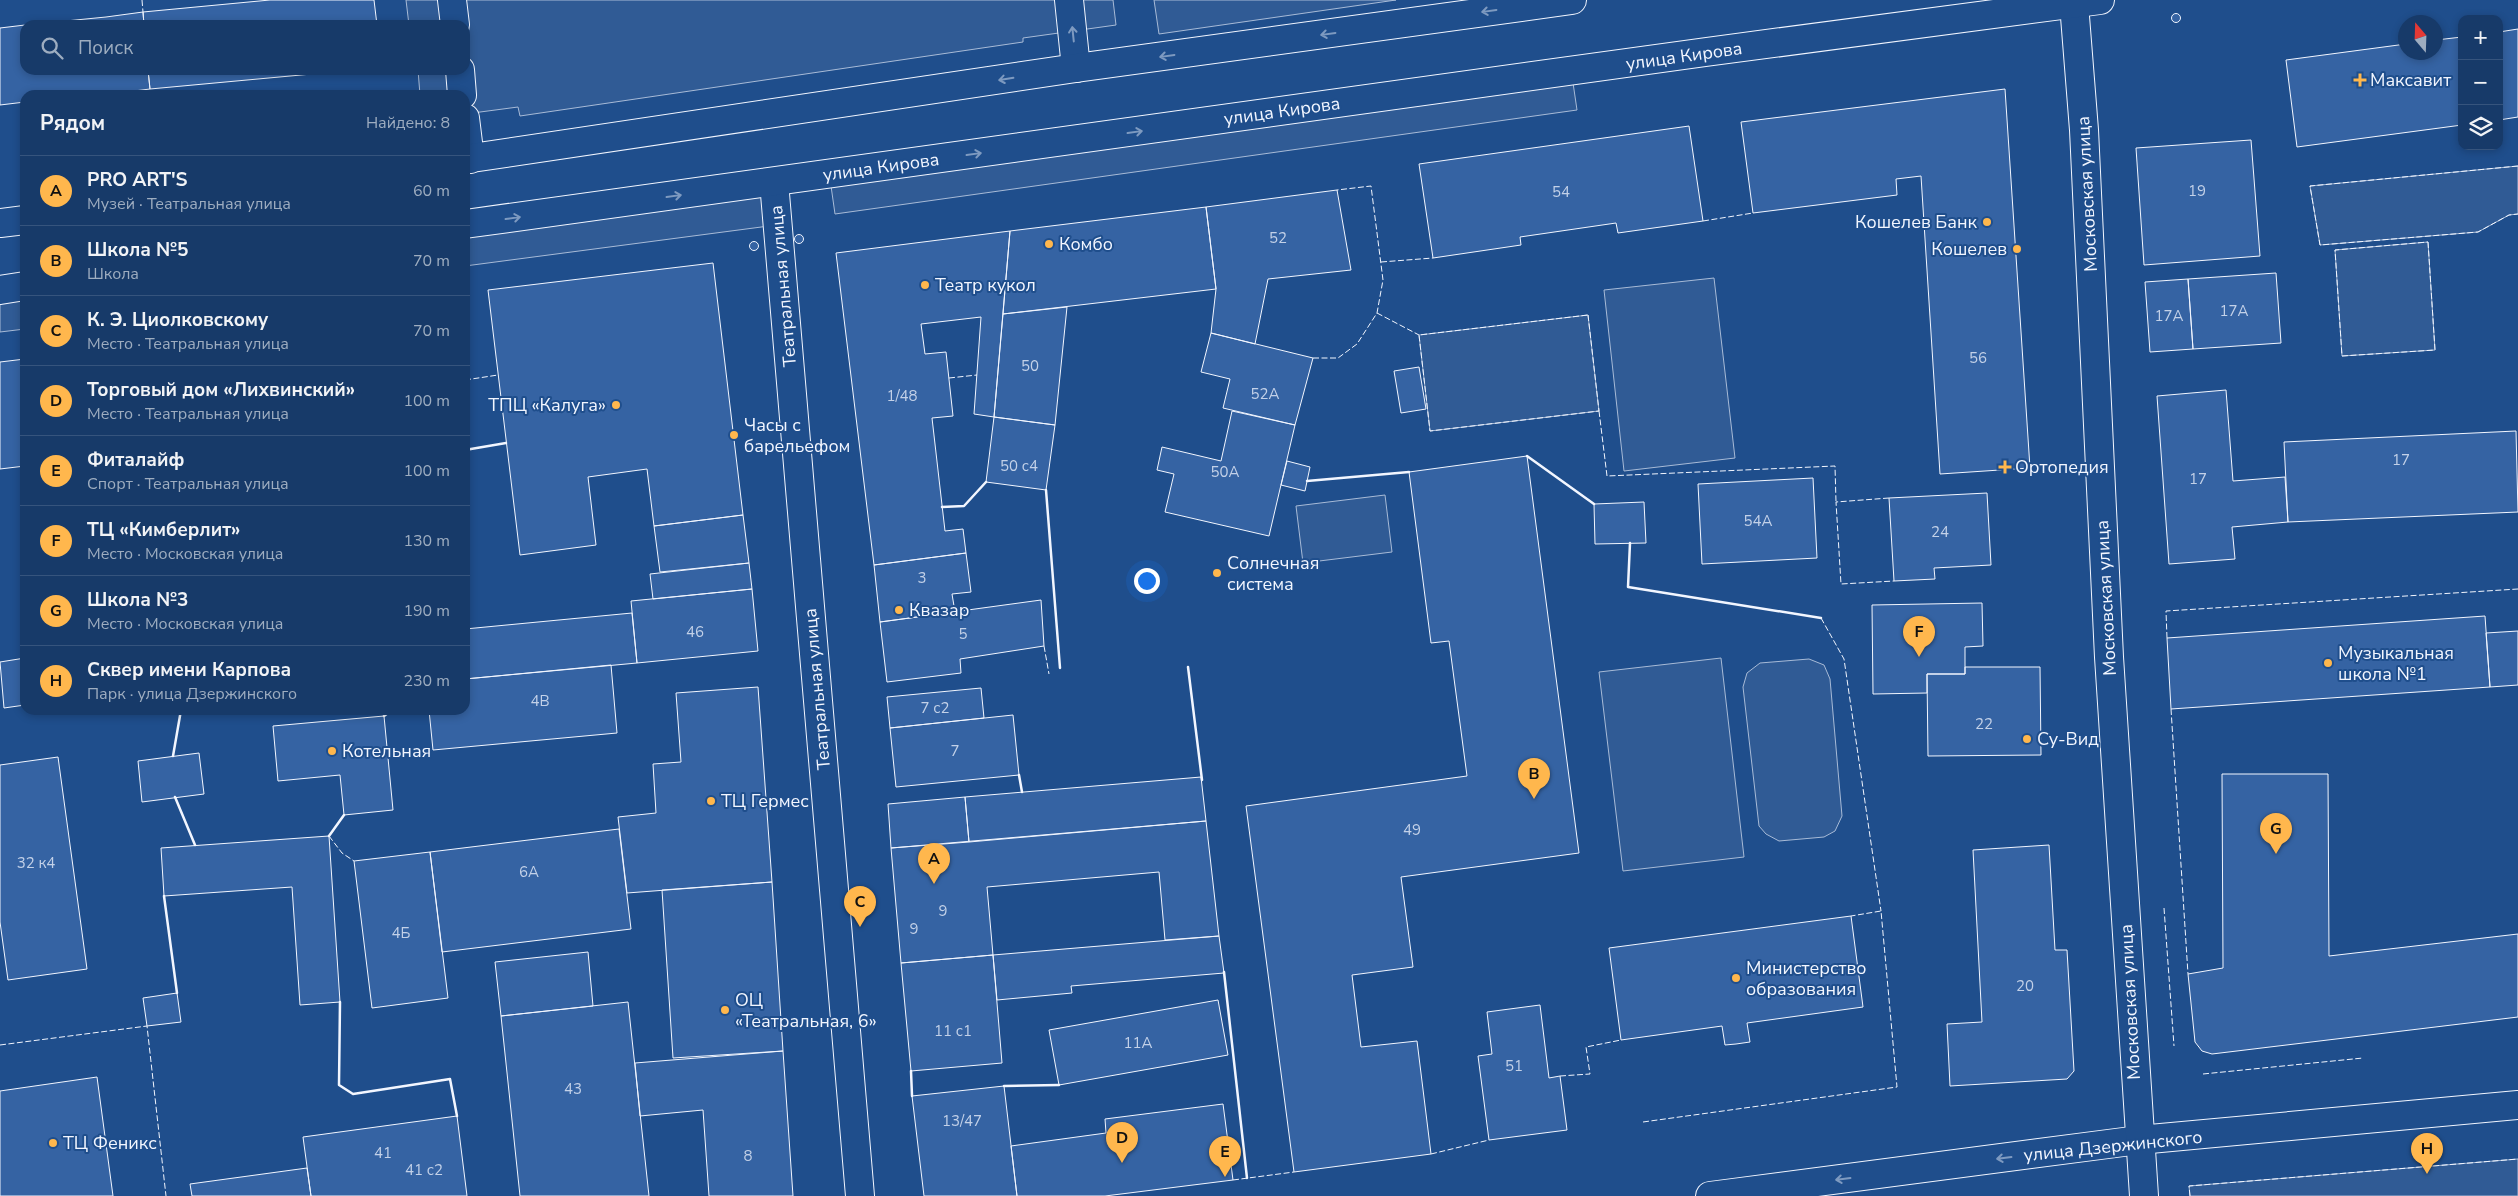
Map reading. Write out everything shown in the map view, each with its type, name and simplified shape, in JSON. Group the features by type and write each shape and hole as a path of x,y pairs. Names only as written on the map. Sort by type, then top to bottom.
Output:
{"main road":[{"path":"452,0 454,20"},
{"path":"1069,0 1076,68"},
{"path":"470,159 1076,68 1572,0"},
{"name":"улица Кирова","path":"470,223 2082,1"},
{"name":"Московская улица","path":"2082,1 2083,121 2109,656 2144,1196"},
{"path":"460,75 462,90"},
{"name":"Театральная улица","path":"774,182 860,1196"},
{"path":"0,223 20,221"},
{"path":"0,290 20,287"},
{"name":"улица Дзержинского","path":"1710,1196 2139,1140 2518,1105"}],"shaded area":[{"path":"406,0 1113,0 1116,25 1023,38 1023,42 520,116 518,107 470,113 470,90 420,90 418,75 470,75 470,20 408,20"},
{"path":"1154,0 1396,0 1159,34"},
{"path":"1572,76 1577,110 835,214 830,179"},
{"path":"2518,166 2518,214 2509,215 2478,232 2320,245 2310,186"},
{"path":"764,189 769,226 470,265 470,227"},
{"path":"2428,242 2435,350 2342,356 2335,250"},
{"path":"1714,278 1735,458 1624,471 1604,290"},
{"path":"20,291 20,330 0,332 0,294"},
{"path":"1588,315 1599,411 1430,431 1419,335"},
{"path":"1385,495 1392,552 1303,563 1296,506"},
{"path":"1721,658 1744,857 1623,871 1599,672"},
{"path":"1809,659 1824,665 1830,679 1842,816 1835,831 1824,837 1779,841 1766,834 1759,826 1743,687 1747,673 1760,663"},
{"path":"2518,1159 2518,1196 2190,1196 2189,1186"}],"building":[{"path":"270,0 374,0 376,20 144,20 143,12"},
{"path":"143,12 144,20 76,20"},
{"path":"2176,14 2180,18 2176,22 2172,18"},
{"path":"20,26 20,75 149,75 150,89 20,90 20,103 0,105 0,28"},
{"path":"2518,29 2518,117 2503,119 2503,60 2503,31"},
{"path":"2458,37 2458,126 2297,147 2286,60 2398,45 2398,60 2443,60 2443,39"},
{"path":"149,75 301,75 150,89"},
{"path":"2005,89 2030,468 1940,474 1921,176 1896,179 1897,195 1753,213 1741,122"},
{"path":"1689,126 1703,221 1618,233 1616,223 1520,237 1521,245 1433,258 1419,164"},
{"path":"2251,140 2260,256 2144,265 2136,148"},
{"path":"1337,190 1351,270 1268,279 1255,344 1211,333 1216,289 1206,207"},
{"path":"1206,207 1216,289 1003,314 1010,231"},
{"path":"1010,231 994,417 974,414 981,317 921,324 925,354 946,352 953,416 932,418 945,531 963,529 966,553 874,565 836,253"},
{"path":"799,234 804,239 799,244 794,239"},
{"path":"754,241 759,246 754,251 749,246"},
{"name":"ТПЦ «Калуга»","path":"713,263 743,515 654,526 647,469 588,477 596,545 520,555 488,290"},
{"path":"2276,273 2281,343 2193,349 2188,279"},
{"path":"2188,279 2193,349 2150,352 2145,282"},
{"path":"1067,307 1055,425 994,417 1003,314"},
{"path":"1211,333 1313,358 1295,425 1223,408 1230,379 1201,372"},
{"path":"20,360 20,467 0,469 0,362"},
{"path":"1419,367 1426,409 1401,413 1394,371"},
{"path":"2226,390 2233,481 2285,477 2288,522 2232,527 2235,559 2169,564 2157,396"},
{"path":"1232,411 1295,425 1269,536 1165,512 1174,474 1157,470 1162,447 1221,461"},
{"path":"994,417 1055,425 1046,490 986,482"},
{"path":"2516,431 2518,512 2288,522 2284,442"},
{"path":"1527,456 1579,853 1401,877 1413,967 1352,975 1361,1047 1417,1041 1431,1154 1294,1172 1246,806 1467,776 1449,641 1431,643 1409,472"},
{"path":"1287,461 1310,467 1305,491 1281,485"},
{"path":"1813,478 1817,558 1702,564 1698,484"},
{"path":"1987,493 1991,565 1934,568 1935,579 1894,581 1889,498"},
{"path":"1644,502 1646,543 1595,544 1594,504"},
{"path":"743,515 749,563 660,572 654,526"},
{"path":"966,553 971,592 952,594 955,612 880,622 874,565"},
{"path":"749,563 752,589 653,599 650,574"},
{"path":"752,589 758,651 637,663 631,601"},
{"path":"1041,600 1044,646 960,659 961,673 887,682 880,622"},
{"path":"1982,603 1983,646 1965,647 1965,674 1927,674 1927,693 1873,694 1872,605"},
{"path":"632,613 637,663 470,679 470,629"},
{"name":"Музыкальная школа №1","path":"2485,616 2490,687 2171,709 2167,638"},
{"path":"2518,631 2518,685 2490,687 2486,633"},
{"path":"20,659 20,706 4,708 0,662"},
{"path":"611,665 617,733 433,750 430,715 470,715 470,679"},
{"path":"1965,667 2040,667 2041,755 1928,756 1927,674 1965,674"},
{"name":"ТЦ Гермес","path":"758,687 772,882 627,893 618,817 656,813 653,764 681,762 676,693"},
{"path":"981,688 984,718 890,728 887,697"},
{"path":"1013,715 1019,775 896,787 890,728"},
{"name":"Котельная","path":"384,716 393,810 344,815 340,775 278,781 273,726"},
{"path":"199,753 204,794 142,802 138,761"},
{"path":"58,757 87,969 8,980 0,922 0,765"},
{"path":"2222,774 2328,774 2329,956 2518,934 2518,1017 2212,1054 2202,1051 2195,1042 2188,974 2223,968"},
{"path":"1201,777 1206,821 969,842 965,797"},
{"path":"965,797 969,842 891,848 888,804"},
{"path":"1206,821 1219,936 1165,940 1159,872 987,887 993,955 901,963 891,848"},
{"path":"619,829 631,929 442,952 430,852"},
{"path":"329,836 340,1002 300,1005 292,887 164,896 161,848"},
{"path":"2049,845 2055,950 2067,950 2074,1071 2067,1079 1950,1086 1947,1024 1982,1022 1973,850"},
{"path":"430,852 448,998 372,1008 354,861"},
{"name":"ОЦ «Театральная, 6»","path":"772,882 783,1051 673,1058 662,890"},
{"name":"Министерство образования","path":"1851,916 1863,1007 1747,1023 1750,1042 1736,1044 1725,1045 1722,1026 1621,1040 1609,948"},
{"path":"1219,936 1224,973 1071,986 1072,993 997,1000 993,955"},
{"path":"588,952 593,1006 501,1016 495,962"},
{"path":"993,955 1002,1063 911,1071 901,963"},
{"path":"177,993 181,1022 147,1026 143,998"},
{"path":"1218,1000 1228,1055 1059,1085 1049,1030"},
{"path":"628,1002 649,1196 520,1196 501,1016"},
{"path":"1540,1005 1549,1078 1560,1076 1567,1130 1489,1140 1478,1056 1492,1054 1487,1012"},
{"path":"783,1051 793,1196 709,1196 703,1110 640,1116 635,1063"},
{"name":"ТЦ Феникс","path":"97,1077 113,1196 0,1196 0,1091"},
{"path":"1004,1086 1017,1196 924,1196 912,1096"},
{"path":"1223,1104 1233,1180 1105,1196 1017,1196 1011,1146 1106,1133 1105,1119"},
{"path":"457,1116 467,1196 311,1196 303,1137"},
{"path":"307,1168 311,1196 192,1196 190,1184"}],"fence":[{"path":"142,0 143,12"},
{"path":"2518,166 2310,186 2320,245 2478,232 2509,215 2518,214"},
{"path":"1313,358 1338,358 1357,344 1377,313 1383,280 1371,186 1337,190"},
{"path":"1703,221 1753,213"},
{"path":"2428,242 2435,350 2342,356 2335,250 2428,242"},
{"path":"1381,262 1433,258"},
{"path":"1377,313 1419,335"},
{"path":"1588,315 1599,411 1430,431 1419,335 1588,315"},
{"path":"470,379 498,375"},
{"path":"949,378 977,375"},
{"path":"1599,411 1607,476 1835,466 1836,502"},
{"path":"1889,498 1836,502 1841,584 1894,581"},
{"path":"2167,638 2166,611 2518,589"},
{"path":"1821,618 1844,659 1881,911"},
{"path":"1044,646 1049,674"},
{"path":"2171,709 2188,974"},
{"path":"329,836 342,853 354,861"},
{"path":"2164,908 2174,1046"},
{"path":"1643,1122 1897,1087 1881,911 1851,916"},
{"path":"0,1045 147,1026 166,1196"},
{"path":"1560,1076 1590,1074 1586,1047 1621,1040"},
{"path":"2203,1074 2363,1058"},
{"path":"1431,1154 1489,1140"},
{"path":"2190,1196 2189,1186 2518,1159"},
{"path":"1233,1180 1294,1172"}],"wall":[{"path":"470,449 506,443"},
{"path":"1527,456 1594,504"},
{"path":"1307,481 1409,472"},
{"path":"942,507 964,506 986,482"},
{"path":"1046,490 1060,668"},
{"path":"1630,543 1628,587 1821,618"},
{"path":"1188,667 1202,780"},
{"path":"173,756 180,715"},
{"path":"1019,775 1022,792"},
{"path":"175,797 195,845"},
{"path":"329,836 344,815"},
{"path":"164,896 177,993"},
{"path":"1224,972 1247,1178"},
{"path":"340,1002 339,1085 353,1094 450,1079 457,1116"},
{"path":"911,1071 912,1096"},
{"path":"1004,1086 1059,1085"}],"place":[{"name":"Максавит","path":"2360,80"},
{"name":"Кошелев Банк","path":"1987,222"},
{"name":"Комбо","path":"1049,244"},
{"name":"Кошелев","path":"2017,249"},
{"name":"Театр кукол","path":"925,285"},
{"name":"ТПЦ «Калуга»","path":"616,405"},
{"name":"Часы с барельефом","path":"734,435"},
{"name":"Ортопедия","path":"2005,467"},
{"name":"Солнечная система","path":"1217,573"},
{"name":"Квазар","path":"899,610"},
{"name":"ТЦ «Кимберлит»","path":"1919,657"},
{"name":"Музыкальная школа №1","path":"2328,663"},
{"name":"Су-Вид","path":"2027,739"},
{"name":"Котельная","path":"332,751"},
{"name":"Школа №5","path":"1534,799"},
{"name":"ТЦ Гермес","path":"711,801"},
{"name":"Школа №3","path":"2276,854"},
{"name":"PRO ART'S","path":"934,884"},
{"name":"К. Э. Циолковскому","path":"860,927"},
{"name":"Министерство образования","path":"1736,978"},
{"name":"ОЦ «Театральная, 6»","path":"725,1010"},
{"name":"ТЦ Феникс","path":"53,1143"},
{"name":"Торговый дом «Лихвинский»","path":"1122,1163"},
{"name":"Сквер имени Карпова","path":"2427,1174"},
{"name":"Фиталайф","path":"1225,1177"}]}
